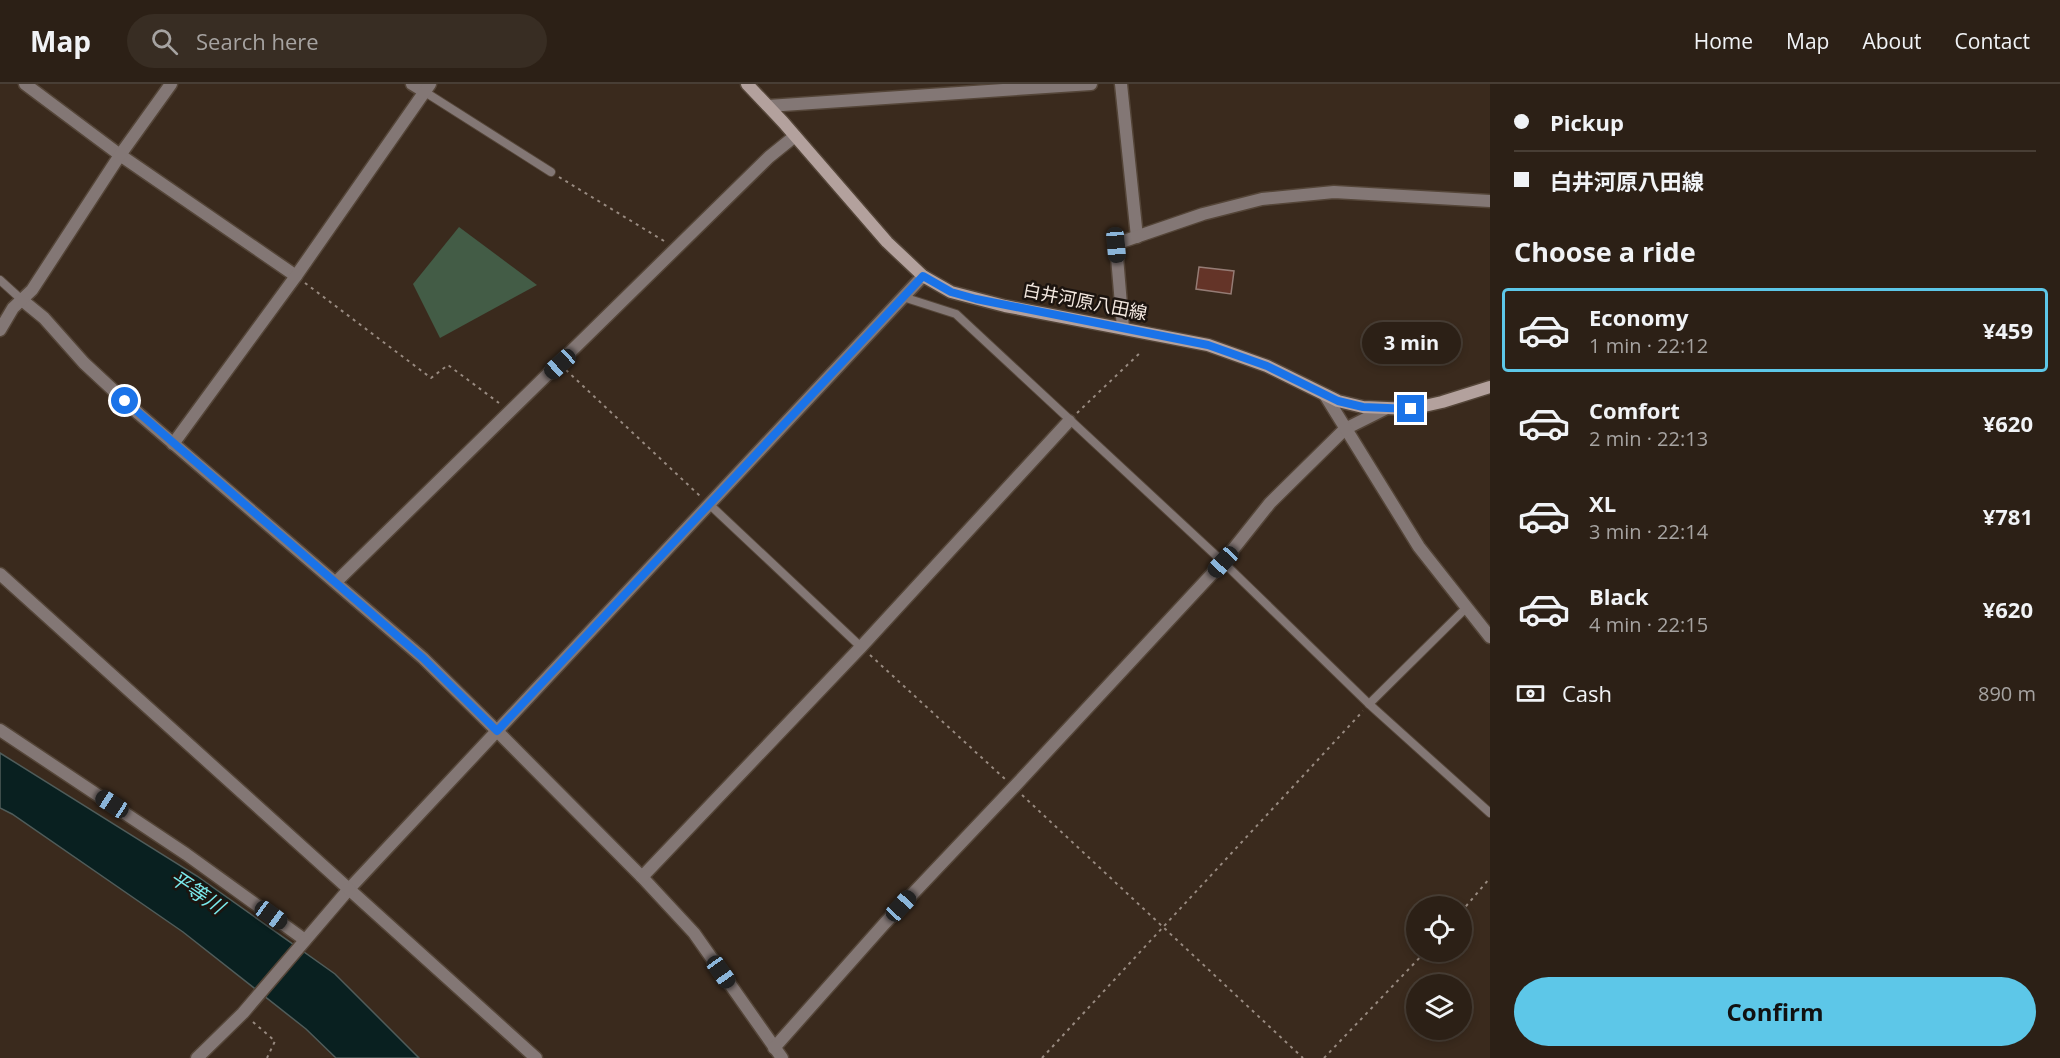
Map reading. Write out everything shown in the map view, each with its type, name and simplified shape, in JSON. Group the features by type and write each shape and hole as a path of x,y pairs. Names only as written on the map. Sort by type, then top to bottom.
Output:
{"main road":[{"name":"白井河原八田線","path":"747,84 887,242 923,276 951,292 976,299 1171,336 1231,351 1325,395 1355,405 1385,409 1411,409 1490,387"}],"street":[{"path":"25,84 120,155 296,276"},
{"path":"0,330 13,308 32,290 120,155 171,84"},
{"path":"173,444 296,276 428,88 412,84"},
{"path":"768,106 1012,86 1090,84"},
{"path":"1121,84 1137,237"},
{"path":"336,582 770,157 795,136"},
{"path":"1123,328 1116,245 1203,214 1262,199 1334,192 1490,201"},
{"path":"197,1058 243,1012 349,889 923,276"},
{"path":"22,300 44,318 84,363 173,444 423,658 497,731 642,877 694,933 778,1053 885,923 1223,562 1269,503 1345,429 1385,409"},
{"path":"1325,395 1419,547 1490,637"},
{"path":"642,877 861,647 1069,421"},
{"path":"0,574 536,1058"},
{"path":"0,730 186,854 303,942"}],"lane":[{"path":"428,88 551,172"},
{"path":"0,280 22,300"},
{"path":"903,297 956,314 1223,562 1369,704 1490,813"},
{"path":"709,504 861,647"},
{"path":"1369,704 1466,608"}],"path":[{"path":"551,172 677,249"},
{"path":"296,276 431,378 448,365 509,411"},
{"path":"1069,421 1142,351"},
{"path":"560,364 709,504"},
{"path":"861,647 1304,1058"},
{"path":"1042,1058 1369,704"},
{"path":"1472,899 1490,878"},
{"path":"1324,1058 1416,962"},
{"path":"243,1012 275,1041 267,1058"}],"green space":[{"path":"459,227 537,285 440,338 413,284"}],"water":[{"name":"平等川","path":"0,753 197,876 335,974 419,1058 336,1058 306,1029 183,932 0,808"}],"building":[{"path":"1199,267 1234,271 1231,294 1196,289"}],"route":[{"path":"125,401 423,658 497,731 923,276 951,292 976,299 1171,336 1231,351 1338,401 1363,407 1411,409"}]}
